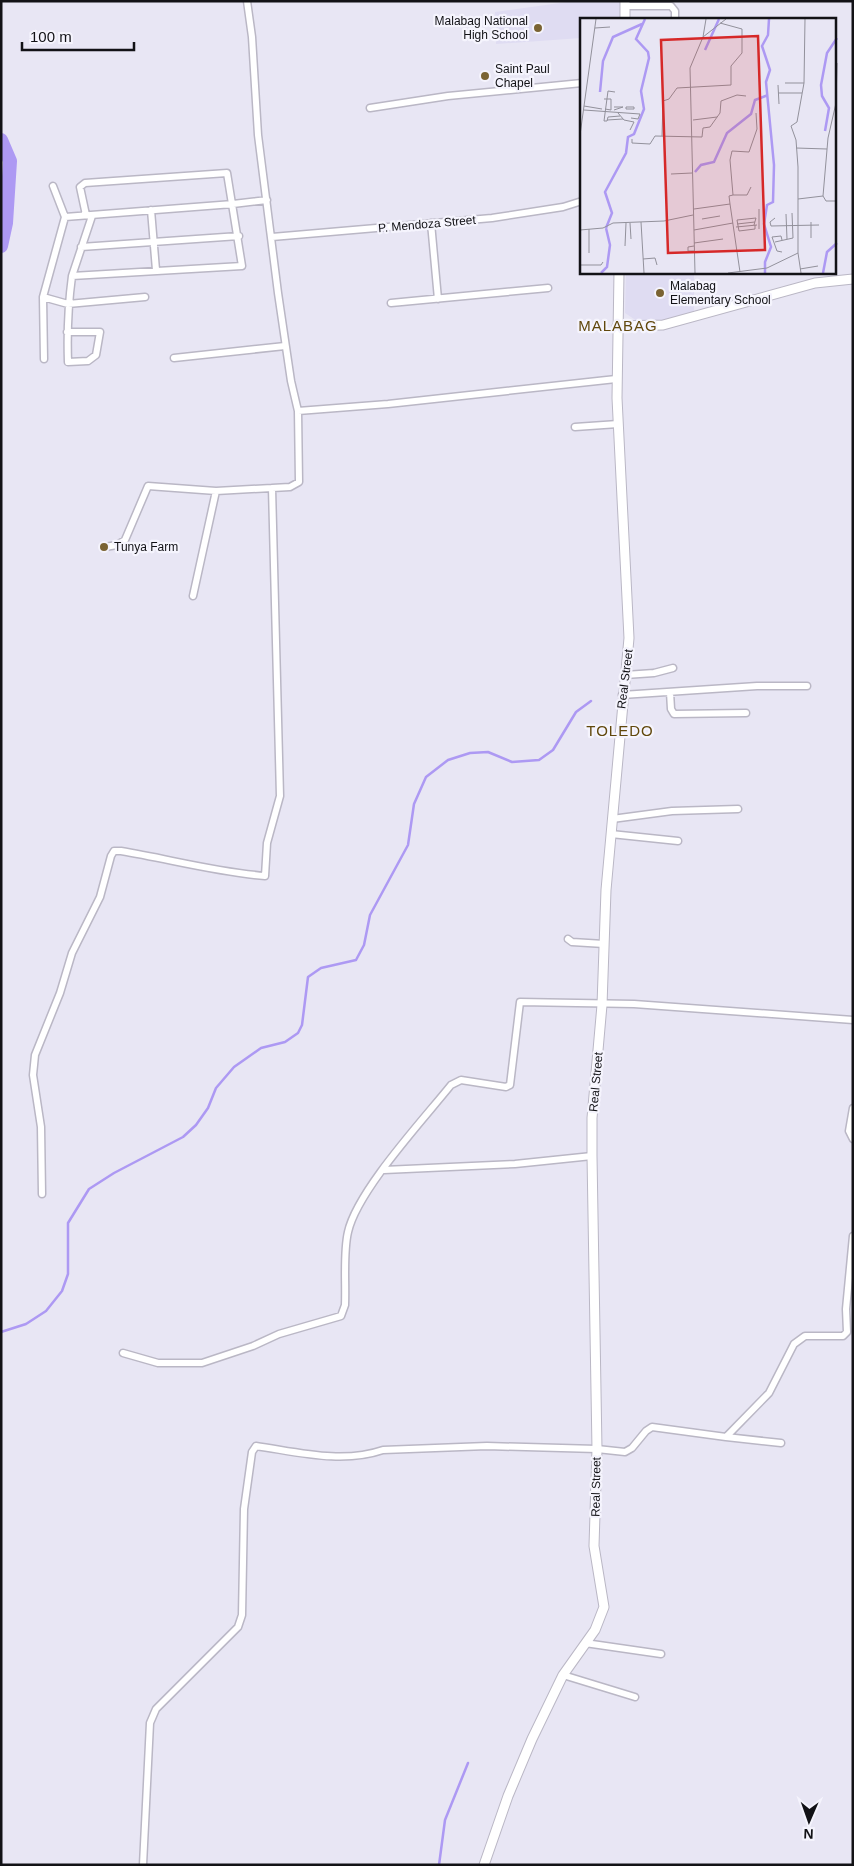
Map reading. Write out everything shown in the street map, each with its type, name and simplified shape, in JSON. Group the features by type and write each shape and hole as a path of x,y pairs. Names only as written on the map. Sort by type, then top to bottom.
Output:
{"street":[{"path":"106,547 117,546 125,540 148,486 216,491 290,488 298,482 298,411 285,346 258,135 252,37 247,1"},
{"path":"625,18 625,4 671,6 675,11 675,18"},
{"path":"370,108 448,96 580,82"},
{"path":"67,332 100,332 96,354 88,361 68,362 67,332 68,304 72,276 89,216 80,188 85,183 227,173 239,236 242,266 72,276"},
{"path":"44,358 43,296 65,217 53,186"},
{"path":"65,217 267,200"},
{"name":"P. Mendoza Street","path":"272,237 492,218 580,203"},
{"path":"152,210 156,270"},
{"path":"431,223 438,299"},
{"path":"81,247 239,236"},
{"name":"Real Street","path":"484,1865 528,1747 562,1676 594,1630 604,1606 594,1546 596,1449 592,1118 602,1004 612,819 622,695 626,676 629,638 629,607 616,379 619,274"},
{"path":"617,326 663,325 815,283 853,279"},
{"path":"391,303 548,288"},
{"path":"43,296 68,304 145,298"},
{"path":"174,358 285,346"},
{"path":"298,411 388,404 616,379"},
{"path":"575,427 618,424"},
{"path":"42,1194 41,1127 34,1075 35,1055 60,993 72,954 100,898 114,851 121,850 190,863 207,869 265,876 267,843 280,796 272,488"},
{"path":"193,596 216,491"},
{"path":"626,676 654,673 673,668"},
{"path":"622,695 757,686 807,686"},
{"path":"670,692 671,709 674,714 746,713"},
{"path":"612,819 679,810 738,809"},
{"path":"611,834 678,841"},
{"path":"568,938 572,942 604,944"},
{"path":"124,1353 158,1363 202,1362 253,1346 280,1334 341,1316 345,1305 347,1233 357,1207 384,1170 451,1085 457,1080 506,1087 510,1085 520,1002 634,1004 853,1020"},
{"path":"853,1108 849,1131 853,1139"},
{"path":"384,1170 515,1164 592,1156"},
{"path":"726,1437 769,1393 794,1344 805,1336 844,1336 847,1332 846,1309 853,1236"},
{"path":"143,1865 150,1723 156,1709 238,1627 242,1616 244,1509 252,1452 256,1446 344,1458 368,1456 383,1450 487,1446 596,1449 625,1452 632,1448 646,1431 652,1427 781,1443"},
{"path":"585,1644 661,1654"},
{"path":"562,1676 635,1697"}],"shaded area":[{"name":"Malabag National High School","path":"621,1 621,18 580,18 580,38 496,44 495,12 567,2"},
{"name":"Malabag Elementary School","path":"626,274 694,274 694,313 663,320 637,321 625,313"}],"waterway":[{"path":"1,140 10,161 6,223 1,246"},
{"path":"1,1332 26,1324 46,1311 62,1291 68,1274 68,1223 89,1189 114,1173 183,1137 196,1125 208,1108 216,1088 234,1067 261,1048 285,1042 298,1033 302,1025 308,977 321,968 356,960 364,945 370,915 408,845 414,804 426,777 448,760 470,753 488,752 512,762 539,760 553,750 576,712 591,701"},
{"path":"439,1865 445,1820 468,1763"}],"place":[{"name":"Malabag National High School","path":"538,28"},
{"name":"Saint Paul Chapel","path":"485,76"},
{"name":"Malabag Elementary School","path":"660,293"},
{"name":"Tunya Farm","path":"104,547"}],"district":[{"name":"MALABAG","path":"618,325"},
{"name":"TOLEDO","path":"620,730"}]}
